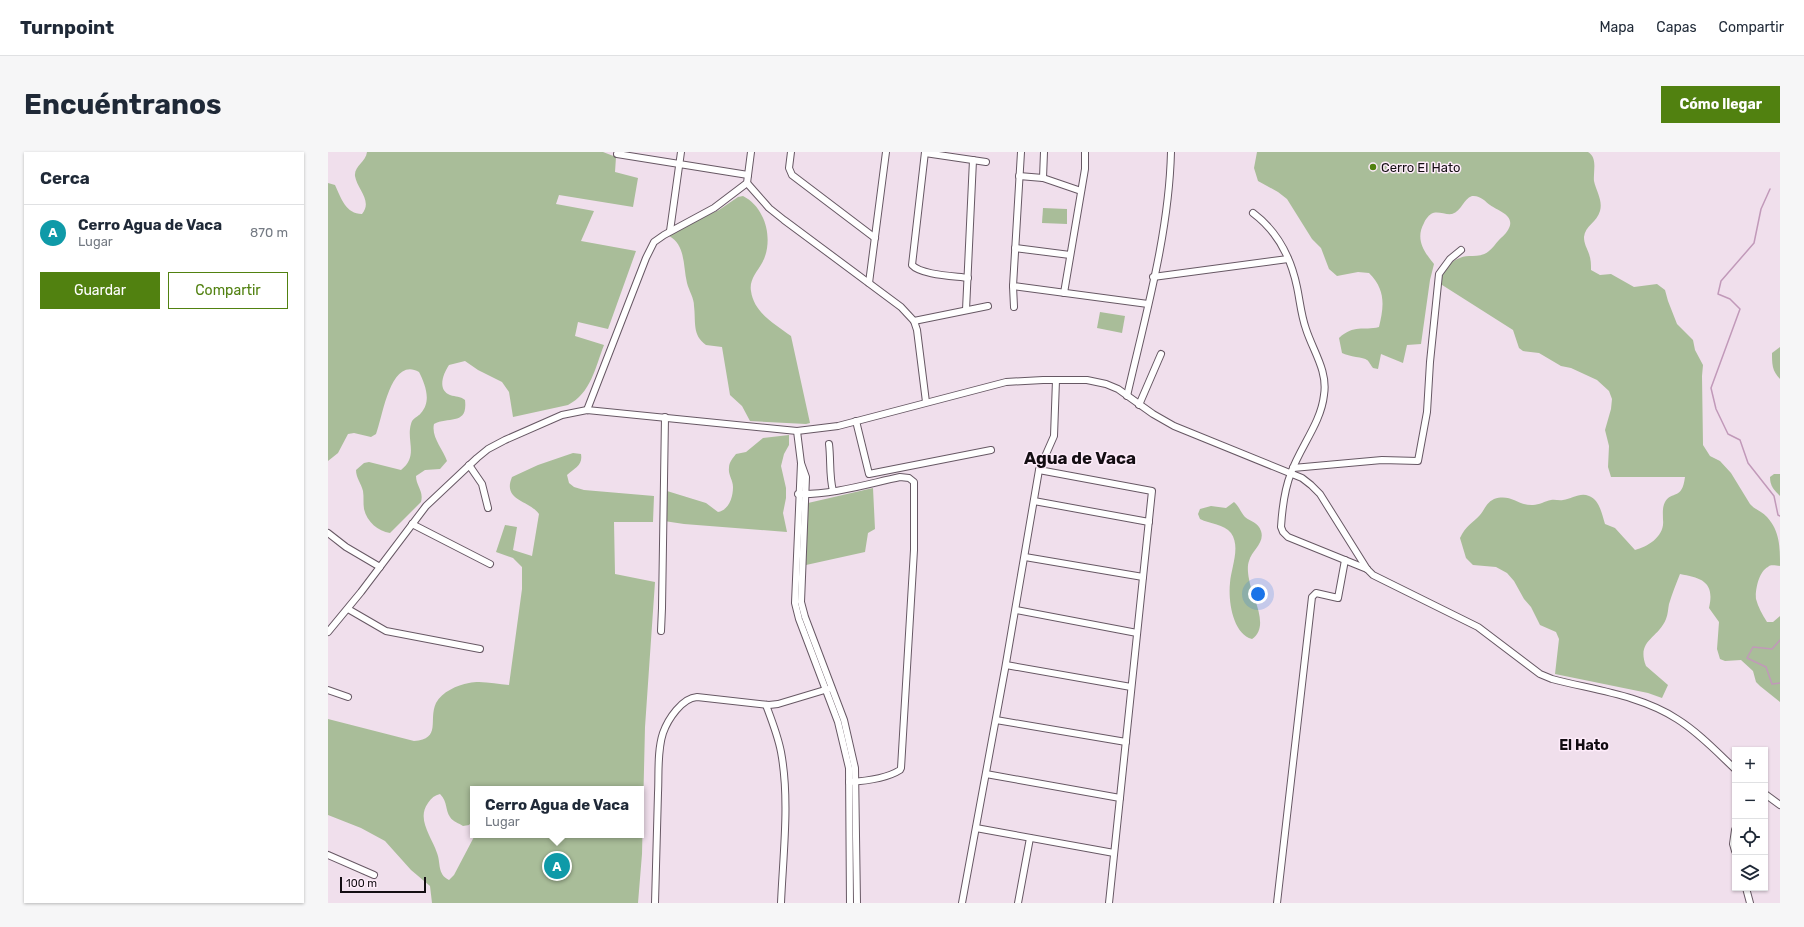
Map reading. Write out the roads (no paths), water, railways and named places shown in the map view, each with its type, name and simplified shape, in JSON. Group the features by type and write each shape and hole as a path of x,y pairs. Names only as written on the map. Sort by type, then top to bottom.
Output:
{"street":[{"path":"670,231 681,152"},
{"path":"587,410 646,258 654,242 670,231 714,208 747,183 751,152"},
{"path":"791,152 789,168 792,174 875,238"},
{"path":"869,283 886,152"},
{"path":"968,278 923,272 912,266 925,152 986,162"},
{"path":"1014,307 1013,286 1021,152"},
{"path":"1043,178 1044,152"},
{"path":"1064,293 1085,169 1085,152"},
{"path":"1127,396 1148,304 1167,202 1171,152"},
{"path":"617,154 748,175"},
{"path":"966,310 973,160"},
{"path":"1019,176 1043,178 1081,191"},
{"path":"747,183 769,208 901,307 914,321 918,330 926,402"},
{"path":"1253,213 1266,223 1278,238 1288,259 1297,285 1306,328 1321,365 1324,381 1324,395 1320,412 1292,471 1281,520 1280,527 1283,532 1288,537 1367,569 1386,582 1478,627 1540,674 1552,679 1645,703 1664,711 1678,719 1732,766"},
{"path":"1015,248 1070,256"},
{"path":"1292,471 1382,460 1418,461 1427,412 1439,274 1450,259 1460,250"},
{"path":"1153,277 1288,259"},
{"path":"1013,286 1148,304"},
{"path":"914,321 988,306"},
{"path":"1139,405 1162,354"},
{"path":"328,632 348,609 426,506 469,465 488,449 562,415 587,410 797,431 825,428 856,421 1006,382 1056,380 1098,382 1118,389 1139,405 1174,426 1292,471 1311,485 1320,494 1336,516 1367,569"},
{"path":"962,903 1016,610 1039,470 1054,436 1056,380"},
{"path":"660,631 662,608 665,417"},
{"path":"856,421 869,474 991,450"},
{"path":"797,431 801,463 806,477 801,602 829,689 845,748 849,782 850,903"},
{"path":"829,444 831,457 830,476 833,491"},
{"path":"801,463 798,494 794,603 798,619 844,720 852,746 856,782 857,903"},
{"path":"469,465 482,484 488,508"},
{"path":"1039,470 1152,491 1109,903"},
{"path":"798,494 833,491 905,477 912,480 915,485 914,550 901,768 895,773 856,782 849,782"},
{"path":"1034,501 1149,522"},
{"path":"412,524 490,564"},
{"path":"328,533 346,547 380,567"},
{"path":"1025,556 1143,577"},
{"path":"1277,903 1312,597 1316,593 1338,598 1345,560"},
{"path":"348,609 386,631 480,649"},
{"path":"1016,610 1137,633"},
{"path":"1006,665 1131,687"},
{"path":"655,903 659,763 662,734 667,724 680,707 692,697 766,705 778,704 829,689"},
{"path":"328,690 348,697"},
{"path":"766,705 777,735 784,772 785,804 781,903"},
{"path":"996,720 1126,742"},
{"path":"986,774 1120,798"},
{"path":"1768,796 1780,805"},
{"path":"976,828 1114,853"},
{"path":"1018,903 1030,838"},
{"path":"328,855 374,875"},
{"path":"1747,891 1750,903"}],"waterway":[{"path":"1770,189 1761,209 1754,243 1721,281 1718,294 1730,299 1740,309 1711,388 1716,409 1728,434 1740,440 1748,463 1774,496 1778,515 1780,516"},
{"path":"1780,640 1772,649 1753,647 1747,658 1766,667 1772,684 1780,683"}],"place":[{"name":"Cerro El Hato","path":"1373,167"},
{"name":"Cerro Agua de Vaca","path":"557,866"}],"district":[{"name":"Agua de Vaca","path":"1080,458"},
{"name":"El Hato","path":"1584,745"}]}
